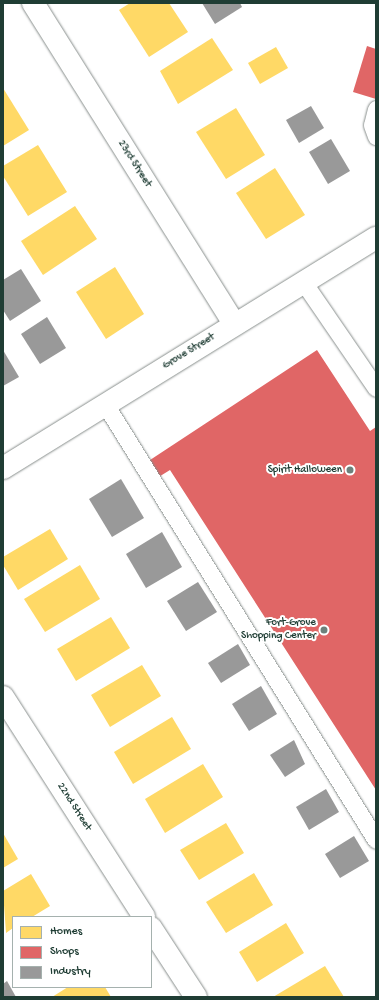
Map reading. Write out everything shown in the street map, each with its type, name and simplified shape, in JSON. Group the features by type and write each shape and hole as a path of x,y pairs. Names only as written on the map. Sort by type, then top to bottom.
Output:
{"street":[{"name":"23rd Street","path":"33,3 234,324"},
{"name":"Grove Street","path":"3,468 234,324 376,238"},
{"name":"22nd Street","path":"3,697 143,916"},
{"path":"152,930 196,997"}],"lane":[{"path":"376,109 372,125 376,136"},
{"path":"304,283 376,388"},
{"path":"105,404 376,840"}],"building: Homes":[{"path":"130,3 169,3 188,32 149,57 119,10"},
{"path":"212,38 233,70 178,104 160,71"},
{"path":"276,47 288,68 260,84 248,63"},
{"path":"3,88 29,130 3,146"},
{"path":"236,108 265,155 226,179 196,132"},
{"path":"38,145 67,192 28,216 3,176 3,166"},
{"path":"275,168 305,215 266,239 236,193"},
{"path":"75,206 97,239 43,275 21,241"},
{"path":"115,267 144,314 106,339 76,292"},
{"path":"50,529 68,559 18,590 3,565 3,557"},
{"path":"80,565 100,599 45,632 24,599"},
{"path":"111,617 130,648 76,681 57,649"},
{"path":"142,665 161,696 110,727 91,695"},
{"path":"172,717 191,749 133,784 114,752"},
{"path":"203,764 223,797 165,833 145,799"},
{"path":"226,823 244,853 199,880 180,850"},
{"path":"3,833 18,859 3,868"},
{"path":"254,873 273,905 226,933 206,902"},
{"path":"31,874 50,906 34,916 12,916 12,929 6,933 3,891"},
{"path":"286,923 304,953 257,982 239,952"},
{"path":"325,966 344,997 273,997"},
{"path":"66,988 106,988 111,997 52,997"}],"building: Shops":[{"path":"367,46 376,49 376,99 353,92"},
{"name":"Fort-Grove Shopping Center","path":"317,350 370,431 376,427 376,790 170,470 157,478 147,462"}],"building: Industry":[{"path":"202,3 240,3 242,7 215,24"},
{"path":"311,106 324,128 299,143 286,120"},
{"path":"331,139 350,171 328,184 309,152"},
{"path":"21,269 41,301 10,321 3,310 3,280"},
{"path":"47,317 66,348 40,364 21,334"},
{"path":"3,350 19,377 3,386"},
{"path":"121,479 144,518 112,537 89,499"},
{"path":"162,532 182,567 146,588 126,554"},
{"path":"198,582 217,612 186,631 167,601"},
{"path":"238,644 250,665 221,683 208,663"},
{"path":"261,686 277,714 249,731 232,704"},
{"path":"294,740 305,764 285,777 270,755"},
{"path":"326,789 339,812 309,830 296,807"},
{"path":"354,836 369,861 340,878 325,854"},
{"path":"7,981 16,997 3,997 3,984"}],"place":[{"name":"Spirit Halloween","path":"350,470"},
{"name":"Fort-Grove Shopping Center","path":"324,630"}]}
